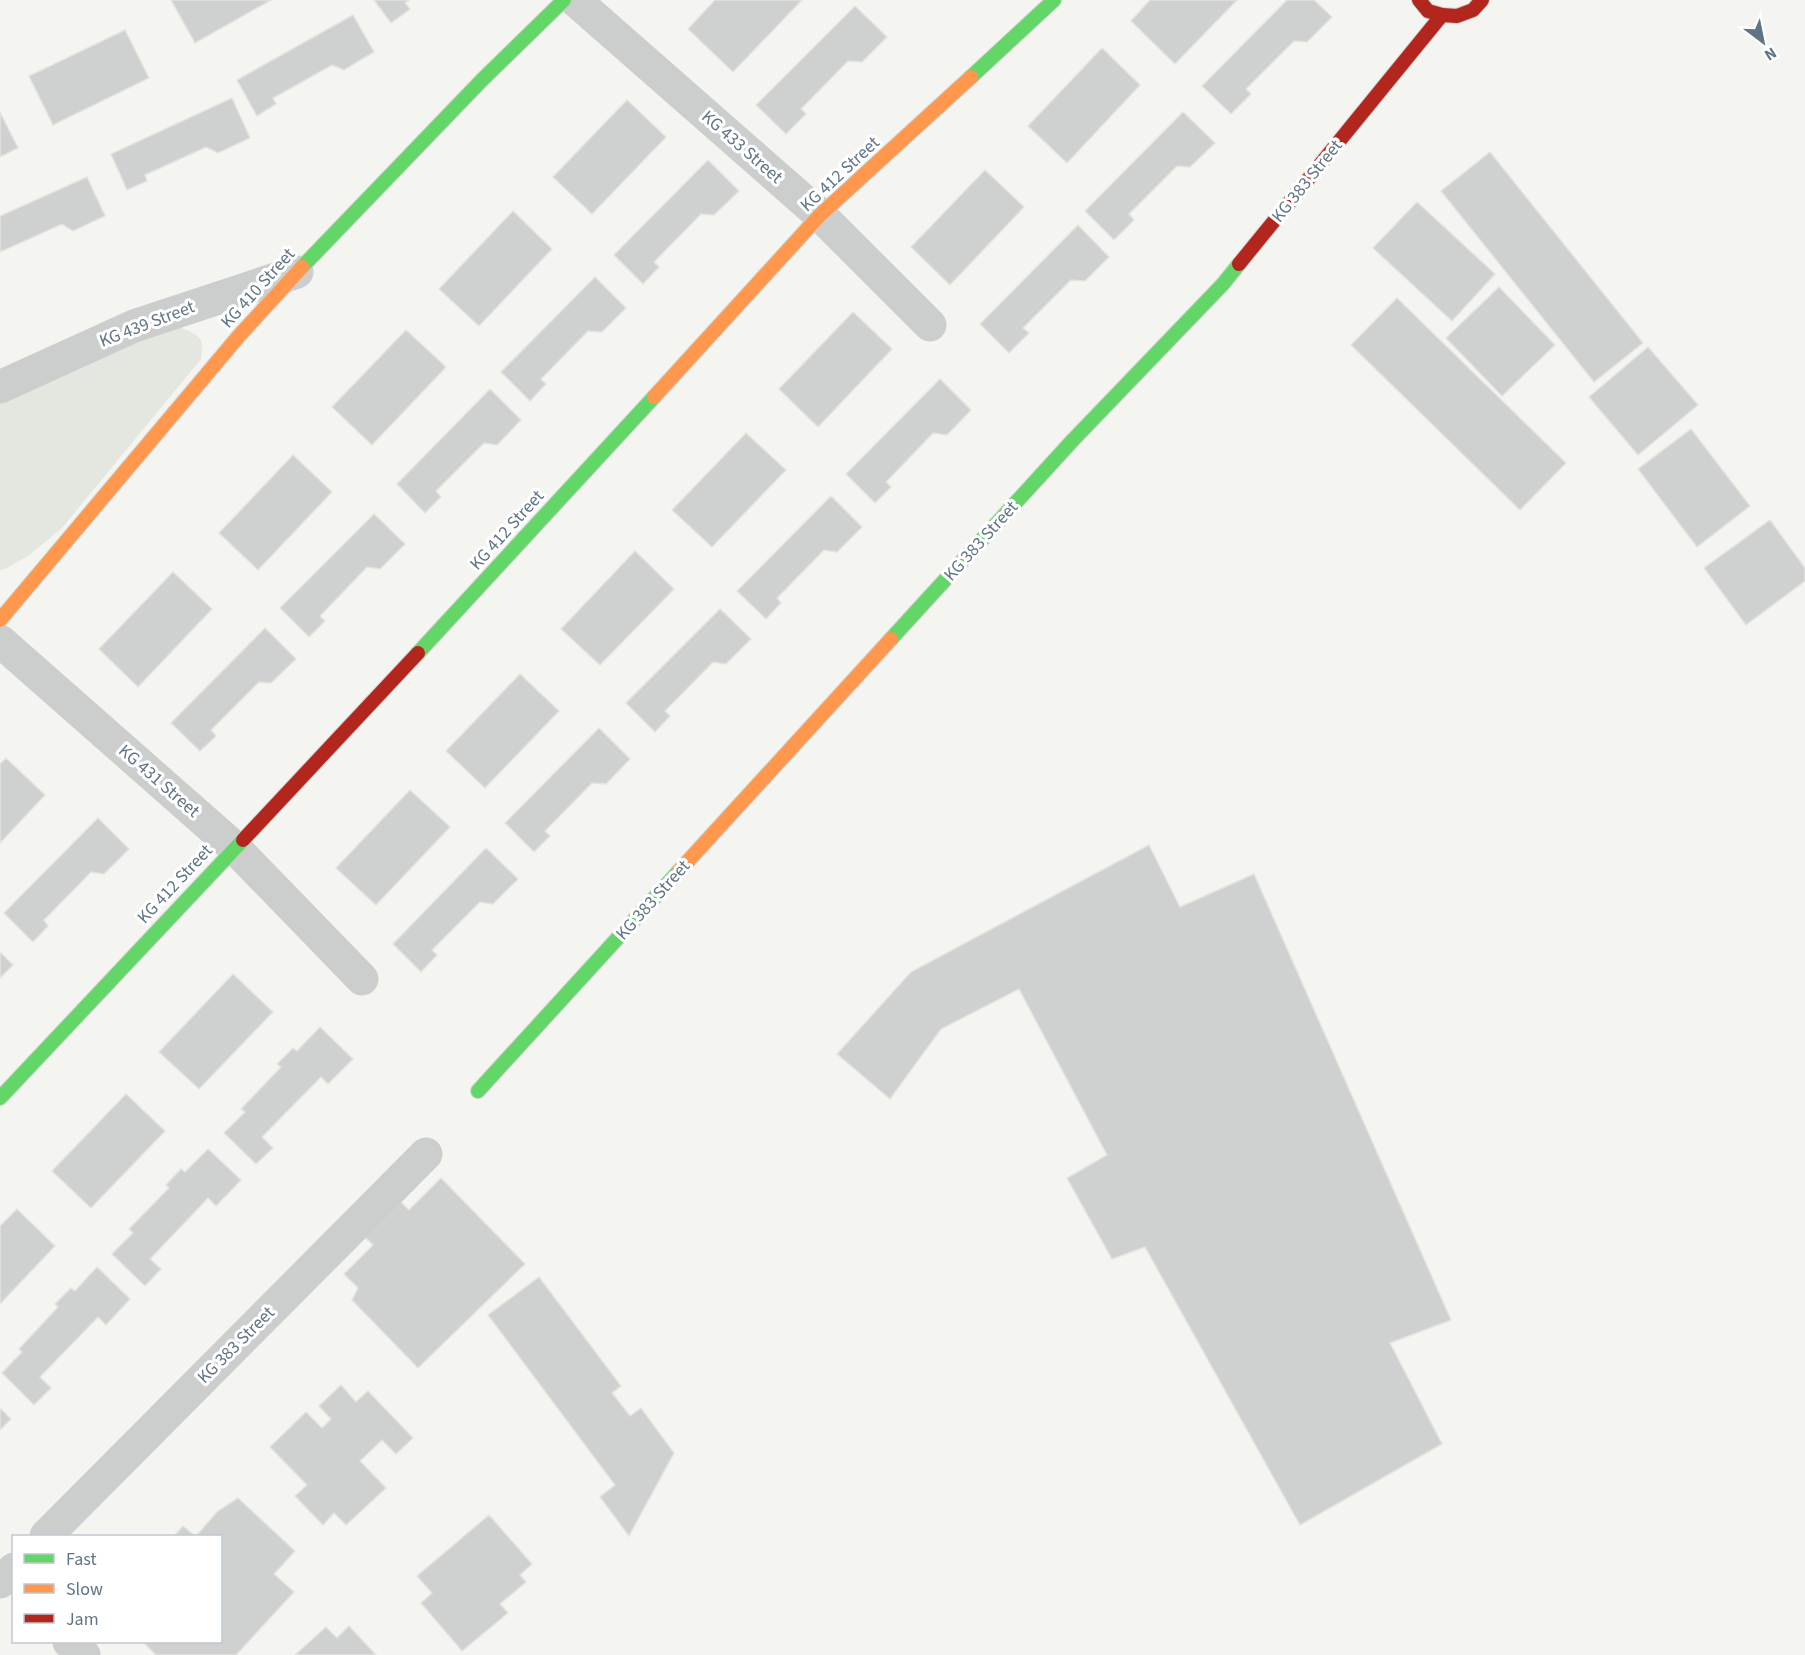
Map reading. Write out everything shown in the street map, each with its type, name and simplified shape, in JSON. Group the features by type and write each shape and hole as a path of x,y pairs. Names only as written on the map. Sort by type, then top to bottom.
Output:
{"street":[{"name":"KG 410 Street","path":"0,620 238,337 297,272 482,80 564,0"},
{"name":"KG 433 Street","path":"575,0 820,215 930,325"},
{"name":"KG 412 Street","path":"0,1098 459,610 820,215 1054,0"},
{"path":"1419,0 1428,11 1457,16 1473,10 1482,0"},
{"name":"KG 383 Street","path":"478,1091 1065,449 1223,284 1442,15"},
{"name":"KG 439 Street","path":"0,387 134,326 297,272"},
{"name":"KG 431 Street","path":"0,640 234,847 362,979"},
{"name":"KG 383 Street","path":"47,1535 426,1154"},
{"path":"71,1643 84,1655"}],"shaded area":[{"path":"180,327 201,341 201,359 61,529 28,556 0,570 0,399 167,329"}],"building":[{"path":"171,0 271,0 195,43"},
{"path":"374,0 409,0 405,3 410,9 391,23"},
{"path":"715,0 802,0 733,72 688,29"},
{"path":"1150,0 1237,0 1175,64 1131,21"},
{"path":"1287,0 1314,0 1332,17 1307,42 1294,41 1246,89 1251,94 1231,114 1202,86"},
{"path":"855,6 887,37 862,62 848,61 801,109 806,114 786,134 756,105"},
{"path":"353,15 374,52 344,70 332,65 273,98 276,104 257,116 237,80"},
{"path":"125,30 149,78 53,125 29,76"},
{"path":"1102,48 1140,85 1067,163 1028,126"},
{"path":"232,98 250,138 218,153 206,147 145,175 147,181 127,190 111,154"},
{"path":"627,100 666,137 592,214 553,177"},
{"path":"0,112 18,148 0,157"},
{"path":"1183,112 1215,143 1190,167 1177,166 1129,214 1134,220 1114,240 1085,211"},
{"path":"1490,152 1643,343 1594,382 1441,191"},
{"path":"708,160 739,191 714,215 701,214 654,262 659,267 643,284 614,255"},
{"path":"985,170 1024,207 950,285 911,247"},
{"path":"87,177 105,216 73,231 62,224 0,252 0,216"},
{"path":"1417,202 1495,274 1452,321 1373,248"},
{"path":"513,211 552,249 479,326 439,289"},
{"path":"1078,225 1109,257 1085,281 1071,280 1023,328 1029,333 1009,353 980,324"},
{"path":"595,277 626,308 602,332 588,331 541,379 546,384 530,401 501,372"},
{"path":"1499,287 1555,345 1502,396 1446,338"},
{"path":"1397,298 1566,463 1520,510 1351,345"},
{"path":"853,312 892,349 818,427 779,389"},
{"path":"406,330 446,367 372,445 332,407"},
{"path":"1648,347 1698,405 1638,455 1589,397"},
{"path":"940,379 971,410 947,435 933,433 886,482 891,487 875,503 846,474"},
{"path":"490,389 521,420 497,445 484,443 436,491 441,497 425,513 397,484"},
{"path":"1691,429 1750,506 1697,547 1638,469"},
{"path":"746,433 786,470 712,547 672,510"},
{"path":"293,455 332,492 258,570 219,533"},
{"path":"831,496 862,527 837,552 824,550 777,598 781,603 766,619 737,591"},
{"path":"374,514 405,544 380,569 367,567 320,616 325,621 309,637 280,608"},
{"path":"1770,520 1805,568 1805,581 1746,625 1704,568"},
{"path":"635,551 674,589 600,665 561,629"},
{"path":"173,572 212,609 138,687 99,649"},
{"path":"720,609 751,639 726,664 713,662 665,711 670,716 655,732 626,703"},
{"path":"265,628 296,659 271,683 259,682 211,730 216,736 200,751 171,723"},
{"path":"520,674 559,711 485,788 446,751"},
{"path":"599,728 630,759 606,784 592,783 545,831 550,836 534,852 505,823"},
{"path":"6,758 45,795 0,843 0,764"},
{"path":"410,790 450,827 376,905 336,868"},
{"path":"98,818 129,849 104,874 91,872 44,920 48,926 33,942 4,913"},
{"path":"1149,845 1180,907 1254,874 1451,1320 1390,1343 1442,1444 1300,1525 1145,1247 1112,1259 1067,1178 1107,1155 1019,989 941,1029 890,1099 837,1054 911,972"},
{"path":"486,848 518,879 493,904 480,902 432,950 437,955 421,972 393,944"},
{"path":"0,952 13,965 0,978"},
{"path":"233,974 273,1012 199,1089 159,1052"},
{"path":"320,1027 353,1059 328,1084 321,1077 262,1137 273,1148 256,1164 224,1133 245,1112 241,1109 281,1067 277,1064 293,1048 297,1051"},
{"path":"126,1094 165,1131 91,1208 52,1171"},
{"path":"208,1149 241,1180 216,1206 208,1198 150,1259 161,1269 145,1286 112,1254 133,1233 129,1229 169,1188 166,1185 181,1169 185,1172"},
{"path":"441,1178 525,1264 418,1368 352,1300 358,1288 344,1274 373,1245 364,1236 400,1201 409,1210"},
{"path":"17,1209 55,1246 0,1304 0,1226"},
{"path":"97,1267 130,1299 106,1325 98,1317 40,1377 51,1388 34,1405 2,1373 22,1352 19,1349 58,1307 55,1304 71,1288 75,1291"},
{"path":"539,1277 621,1386 612,1393 630,1416 641,1408 674,1453 629,1536 600,1497 615,1485 488,1315"},
{"path":"341,1385 356,1402 368,1391 413,1438 396,1454 382,1440 360,1461 386,1488 346,1525 334,1513 323,1525 295,1496 307,1485 270,1447 306,1412 322,1428 331,1419 319,1406"},
{"path":"0,1408 11,1419 0,1430"},
{"path":"238,1498 295,1551 274,1574 294,1592 236,1655 156,1655 144,1643 222,1643 222,1535 197,1535 218,1511"},
{"path":"489,1515 532,1564 520,1575 526,1582 500,1604 508,1613 462,1651 421,1603 432,1593 417,1576"},
{"path":"183,1526 194,1535 175,1535"},
{"path":"349,1626 376,1655 295,1655 326,1627 337,1638"}],"traffic: fast":[{"path":"302,267 482,80 564,0"},
{"path":"971,77 1054,0"},
{"path":"891,639 1073,440 1223,284 1239,264"},
{"path":"418,653 654,397"},
{"path":"0,1098 243,840"},
{"path":"478,1091 679,871"}],"traffic: slow":[{"path":"654,397 820,215 971,77"},
{"path":"0,620 238,337 302,267"},
{"path":"679,871 891,639"}],"traffic: jam":[{"path":"1419,0 1428,11 1457,16 1473,10 1482,0"},
{"path":"1239,264 1442,15"},
{"path":"243,840 418,653"}]}
